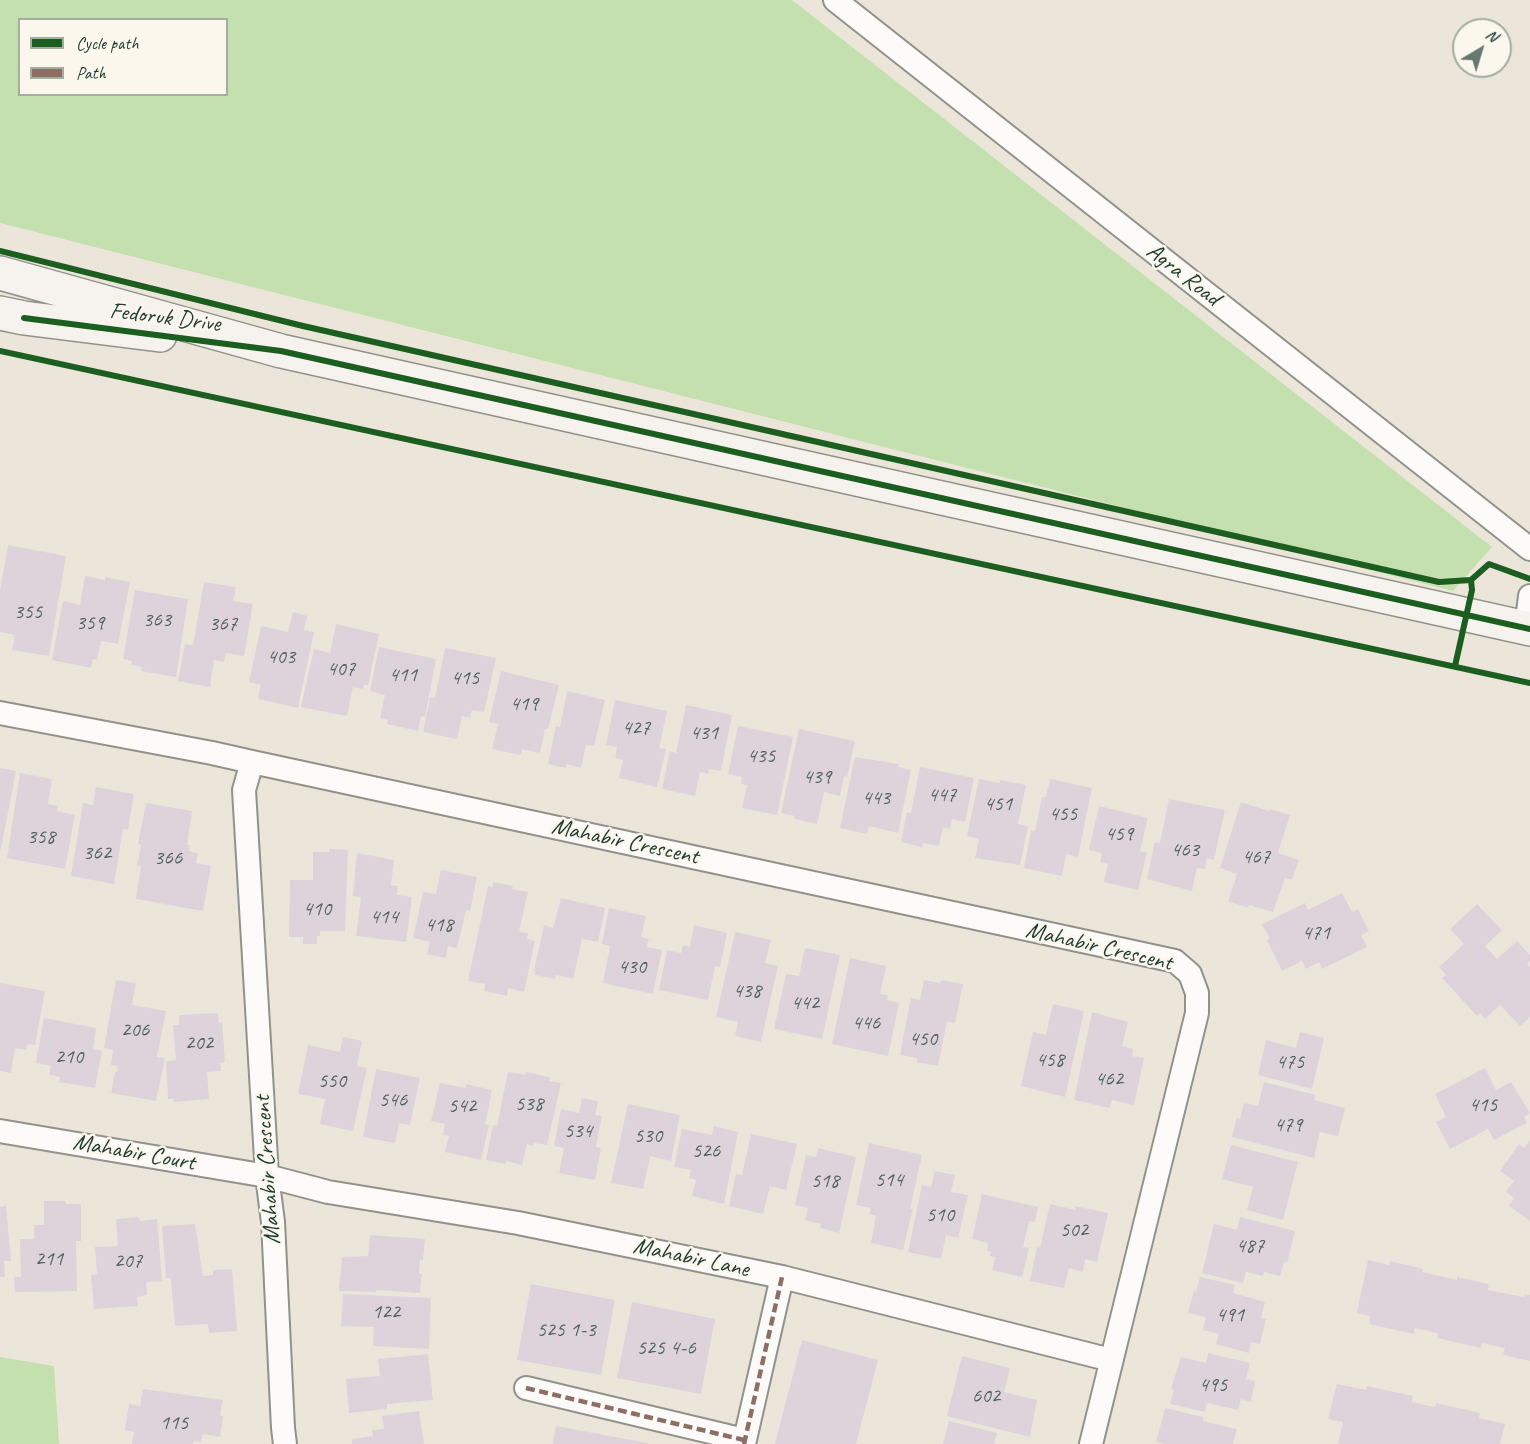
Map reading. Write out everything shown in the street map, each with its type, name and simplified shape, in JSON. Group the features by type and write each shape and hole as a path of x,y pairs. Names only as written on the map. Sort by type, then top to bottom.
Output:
{"main road":[{"name":"Fedoruk Drive","path":"0,273 281,351 1528,629"},
{"name":"Fedoruk Drive","path":"0,313 281,351"}],"street":[{"name":"Agra Road","path":"835,0 1530,549"},
{"path":"1528,629 1530,596"},
{"path":"0,713 252,762"},
{"name":"Mahabir Crescent","path":"285,1444 273,1222 267,1176 244,790 252,762 1176,961 1190,974 1197,993 1197,1013 1091,1444"},
{"name":"Mahabir Court","path":"0,1131 267,1176"},
{"name":"Mahabir Lane","path":"267,1176 328,1192 518,1223 782,1276 1111,1360"},
{"path":"526,1388 744,1442 782,1276"}],"green space":[{"path":"0,0 792,0 1492,547 1453,591 0,223"},
{"path":"0,1357 54,1366 59,1444 0,1444"}],"building":[{"path":"8,545 66,556 49,656 12,650 15,635 0,632 0,591"},
{"path":"85,576 130,582 118,644 101,641 97,660 93,659 91,668 52,660 63,601 80,605"},
{"path":"204,582 236,587 233,601 253,604 244,656 226,653 224,662 214,660 210,687 178,681 185,644 193,645"},
{"path":"135,590 188,599 176,677 141,671 142,667 131,665 132,661 123,659"},
{"path":"293,612 307,616 304,630 314,632 298,708 258,699 261,685 249,682 261,626 288,632"},
{"path":"336,624 379,634 368,685 364,685 363,689 353,687 347,716 301,707 314,649 330,653"},
{"path":"379,647 436,659 425,717 421,716 418,731 387,724 388,720 380,718 385,695 370,691"},
{"path":"445,648 496,658 484,712 472,710 470,718 462,716 457,739 423,732 430,697 435,698"},
{"path":"501,671 559,685 540,753 522,749 521,755 492,749 498,724 489,722"},
{"path":"567,691 605,700 594,746 586,745 581,768 567,764 566,768 548,764 556,726 560,727"},
{"path":"615,700 667,711 659,748 666,749 657,787 619,778 623,760 615,758 617,747 606,745"},
{"path":"686,705 732,715 721,771 709,769 708,774 700,772 695,796 662,789 670,751 676,753"},
{"path":"738,726 793,737 777,815 742,808 747,785 741,784 742,777 728,774"},
{"path":"799,729 855,741 840,796 824,792 817,824 794,819 795,816 781,813"},
{"path":"855,757 899,764 898,767 911,770 898,833 869,826 867,834 840,828"},
{"path":"920,767 974,778 965,822 952,819 950,829 943,827 939,846 923,843 922,847 901,842 907,812 911,813"},
{"path":"0,768 16,771 1,849 0,849"},
{"path":"20,773 52,779 48,804 58,806 57,811 75,815 65,869 7,858"},
{"path":"979,779 1026,785 1018,824 1028,826 1020,865 975,858 979,839 967,836"},
{"path":"1050,779 1092,788 1078,857 1066,854 1062,876 1024,868 1031,830 1035,831 1042,797 1046,797"},
{"path":"96,787 134,794 128,830 123,829 114,884 71,876 83,803 93,805"},
{"path":"1169,799 1225,810 1214,860 1207,858 1205,869 1197,868 1192,891 1147,879 1155,842 1160,843"},
{"path":"1241,802 1290,815 1278,853 1299,860 1292,880 1285,878 1273,912 1249,905 1248,908 1228,901 1237,874 1220,868"},
{"path":"146,803 192,811 187,845 190,845 189,851 198,853 196,863 211,866 203,911 136,899 141,866 137,866 141,845 138,844"},
{"path":"1099,806 1148,818 1140,851 1147,853 1138,890 1104,882 1108,864 1100,862 1102,853 1089,850"},
{"path":"329,849 348,850 345,931 320,931 317,944 303,944 303,937 289,937 290,880 313,880 313,852 329,852"},
{"path":"357,853 394,860 391,885 398,886 397,895 412,897 406,942 356,936 361,897 353,896"},
{"path":"441,870 477,877 470,911 466,910 457,948 448,946 446,958 427,954 430,942 413,938 423,892 436,894"},
{"path":"493,882 528,892 519,932 528,933 527,939 535,941 524,992 508,988 507,996 484,991 485,984 468,981 488,886 493,887"},
{"path":"1342,893 1352,912 1358,909 1369,931 1361,935 1367,947 1322,969 1319,962 1306,969 1302,961 1282,971 1262,924 1305,903 1308,910"},
{"path":"561,898 605,908 598,942 582,939 573,979 556,975 555,979 535,975 534,971 544,925 553,928"},
{"path":"1477,904 1502,930 1485,946 1497,959 1517,941 1530,955 1530,961 1527,964 1530,967 1530,1017 1520,1026 1500,1005 1485,1019 1480,1013 1477,1016 1442,978 1446,975 1439,967 1464,944 1450,929"},
{"path":"609,908 646,916 641,937 649,939 647,947 662,950 653,994 603,983 610,946 602,944"},
{"path":"694,925 727,933 720,967 715,966 708,1000 659,990 667,950 681,953 683,945 690,947"},
{"path":"735,932 771,940 765,963 778,966 761,1042 735,1036 738,1022 716,1017"},
{"path":"805,948 840,955 822,1039 774,1029 786,974 799,976"},
{"path":"850,958 886,966 880,994 888,995 887,1000 899,1003 888,1056 832,1044"},
{"path":"116,980 136,983 132,1005 166,1011 157,1057 165,1058 156,1101 111,1093 118,1066 111,1065 113,1050 104,1048"},
{"path":"924,980 963,984 955,1023 947,1021 938,1066 917,1062 917,1058 900,1055 911,998 920,1000"},
{"path":"0,983 45,991 35,1045 27,1044 26,1050 15,1048 11,1073 0,1071"},
{"path":"1053,1004 1084,1011 1065,1097 1021,1086 1033,1032 1046,1035"},
{"path":"1092,1012 1128,1022 1122,1046 1133,1049 1132,1056 1144,1058 1134,1105 1112,1100 1110,1108 1074,1100"},
{"path":"218,1013 219,1023 222,1022 225,1062 220,1063 221,1071 207,1072 209,1099 174,1102 174,1099 168,1099 166,1061 176,1060 173,1025 179,1025 179,1015"},
{"path":"44,1018 96,1028 93,1049 102,1051 95,1088 59,1082 60,1077 49,1075 51,1066 36,1063"},
{"path":"1300,1032 1324,1038 1312,1089 1258,1075 1266,1040 1296,1048"},
{"path":"343,1037 362,1041 357,1066 367,1068 353,1131 320,1124 325,1099 298,1094 308,1045 340,1052"},
{"path":"1485,1068 1496,1090 1511,1082 1530,1113 1524,1117 1527,1123 1494,1140 1488,1129 1450,1149 1436,1122 1446,1117 1435,1094"},
{"path":"376,1069 420,1078 410,1125 399,1123 395,1143 363,1137"},
{"path":"508,1072 525,1075 526,1072 550,1077 549,1081 561,1083 547,1145 527,1144 522,1165 486,1160 493,1125 497,1126"},
{"path":"1264,1082 1316,1095 1314,1100 1345,1108 1338,1136 1320,1132 1314,1158 1232,1137 1244,1103 1258,1106"},
{"path":"440,1083 465,1088 466,1084 492,1090 485,1124 489,1125 481,1160 445,1152 449,1136 443,1135 445,1124 431,1121"},
{"path":"582,1098 598,1101 595,1115 602,1116 596,1147 601,1148 595,1180 559,1173 564,1148 554,1146 561,1109 579,1113"},
{"path":"628,1104 680,1115 671,1161 650,1156 643,1189 611,1183"},
{"path":"714,1126 738,1132 724,1204 692,1196 696,1180 689,1178 691,1170 674,1167 682,1129 712,1135"},
{"path":"751,1134 797,1144 786,1190 770,1186 763,1214 729,1206 736,1174 742,1175"},
{"path":"1530,1140 1530,1221 1509,1206 1514,1198 1506,1192 1514,1181 1500,1171 1519,1144 1524,1148"},
{"path":"869,1143 922,1155 903,1250 871,1243 876,1216 869,1214 871,1208 856,1205"},
{"path":"1231,1145 1298,1162 1283,1220 1247,1210 1253,1187 1222,1179"},
{"path":"818,1148 856,1157 839,1233 820,1228 821,1224 805,1220 808,1208 795,1205 806,1155 816,1157"},
{"path":"935,1171 955,1175 951,1192 968,1195 958,1238 946,1235 941,1259 908,1252 922,1185 931,1187"},
{"path":"982,1194 1038,1207 1035,1222 1029,1221 1023,1247 1029,1248 1022,1277 992,1270 995,1257 990,1256 991,1252 987,1251 988,1243 972,1239"},
{"path":"44,1201 81,1204 81,1241 76,1241 77,1291 15,1292 14,1277 21,1277 20,1239 34,1239 34,1225 44,1225"},
{"path":"1050,1204 1076,1210 1075,1206 1108,1213 1097,1262 1085,1259 1083,1272 1069,1268 1064,1288 1030,1281"},
{"path":"6,1206 11,1261 4,1261 5,1277 0,1277 0,1207"},
{"path":"139,1217 140,1221 157,1219 162,1281 146,1282 147,1295 137,1297 138,1306 94,1309 91,1275 97,1274 95,1247 118,1246 116,1219"},
{"path":"1240,1217 1295,1231 1287,1263 1284,1262 1280,1276 1264,1272 1263,1276 1246,1272 1243,1283 1202,1273 1214,1224 1237,1230"},
{"path":"195,1224 203,1276 213,1275 213,1270 232,1269 237,1331 209,1333 208,1324 175,1326 171,1278 166,1278 162,1226"},
{"path":"370,1235 425,1239 423,1260 420,1260 419,1274 422,1274 420,1293 377,1290 376,1292 339,1291 342,1257 368,1256"},
{"path":"1368,1260 1389,1265 1390,1261 1423,1269 1422,1272 1489,1284 1488,1290 1524,1297 1525,1294 1530,1295 1530,1361 1503,1355 1505,1348 1482,1343 1481,1348 1437,1338 1438,1333 1415,1328 1414,1334 1369,1324 1370,1316 1357,1313"},
{"path":"1200,1277 1235,1285 1233,1293 1265,1302 1261,1318 1266,1319 1260,1344 1251,1342 1249,1353 1216,1344 1219,1334 1203,1330 1206,1317 1188,1313"},
{"path":"531,1284 615,1300 601,1375 517,1360"},
{"path":"343,1294 431,1298 429,1349 373,1346 374,1327 341,1326"},
{"path":"632,1302 715,1319 701,1394 617,1378"},
{"path":"802,1340 878,1360 856,1444 775,1444"},
{"path":"1208,1353 1250,1363 1246,1379 1255,1381 1251,1402 1241,1399 1238,1410 1207,1403 1205,1412 1170,1404 1174,1390 1171,1389 1181,1357 1206,1363"},
{"path":"428,1354 433,1400 387,1404 387,1409 349,1413 346,1379 380,1376 378,1359"},
{"path":"962,1356 1010,1368 1004,1392 1037,1400 1030,1437 947,1416"},
{"path":"1337,1384 1366,1390 1367,1386 1413,1396 1412,1402 1435,1407 1436,1403 1480,1413 1479,1418 1505,1424 1500,1444 1338,1444 1343,1422 1328,1419"},
{"path":"143,1389 223,1400 220,1437 203,1434 201,1442 194,1441 193,1444 132,1444 134,1432 125,1430 129,1404 140,1406"},
{"path":"1165,1408 1203,1417 1203,1421 1237,1429 1233,1444 1156,1442"},
{"path":"419,1411 424,1444 352,1444 352,1439 373,1436 372,1430 384,1429 382,1416"},
{"path":"949,1421 997,1433 994,1444 943,1444"},
{"path":"556,1426 648,1443 648,1444 553,1444"}],"marked path":[{"path":"744,1444 782,1277"},
{"path":"526,1388 744,1440"}],"cycle path":[{"path":"0,251 303,326 1439,582 1471,580 1489,564 1530,579"},
{"path":"24,318 281,351 1530,629"},
{"path":"0,351 1530,683"},
{"path":"1455,666 1472,590 1471,580"}]}
